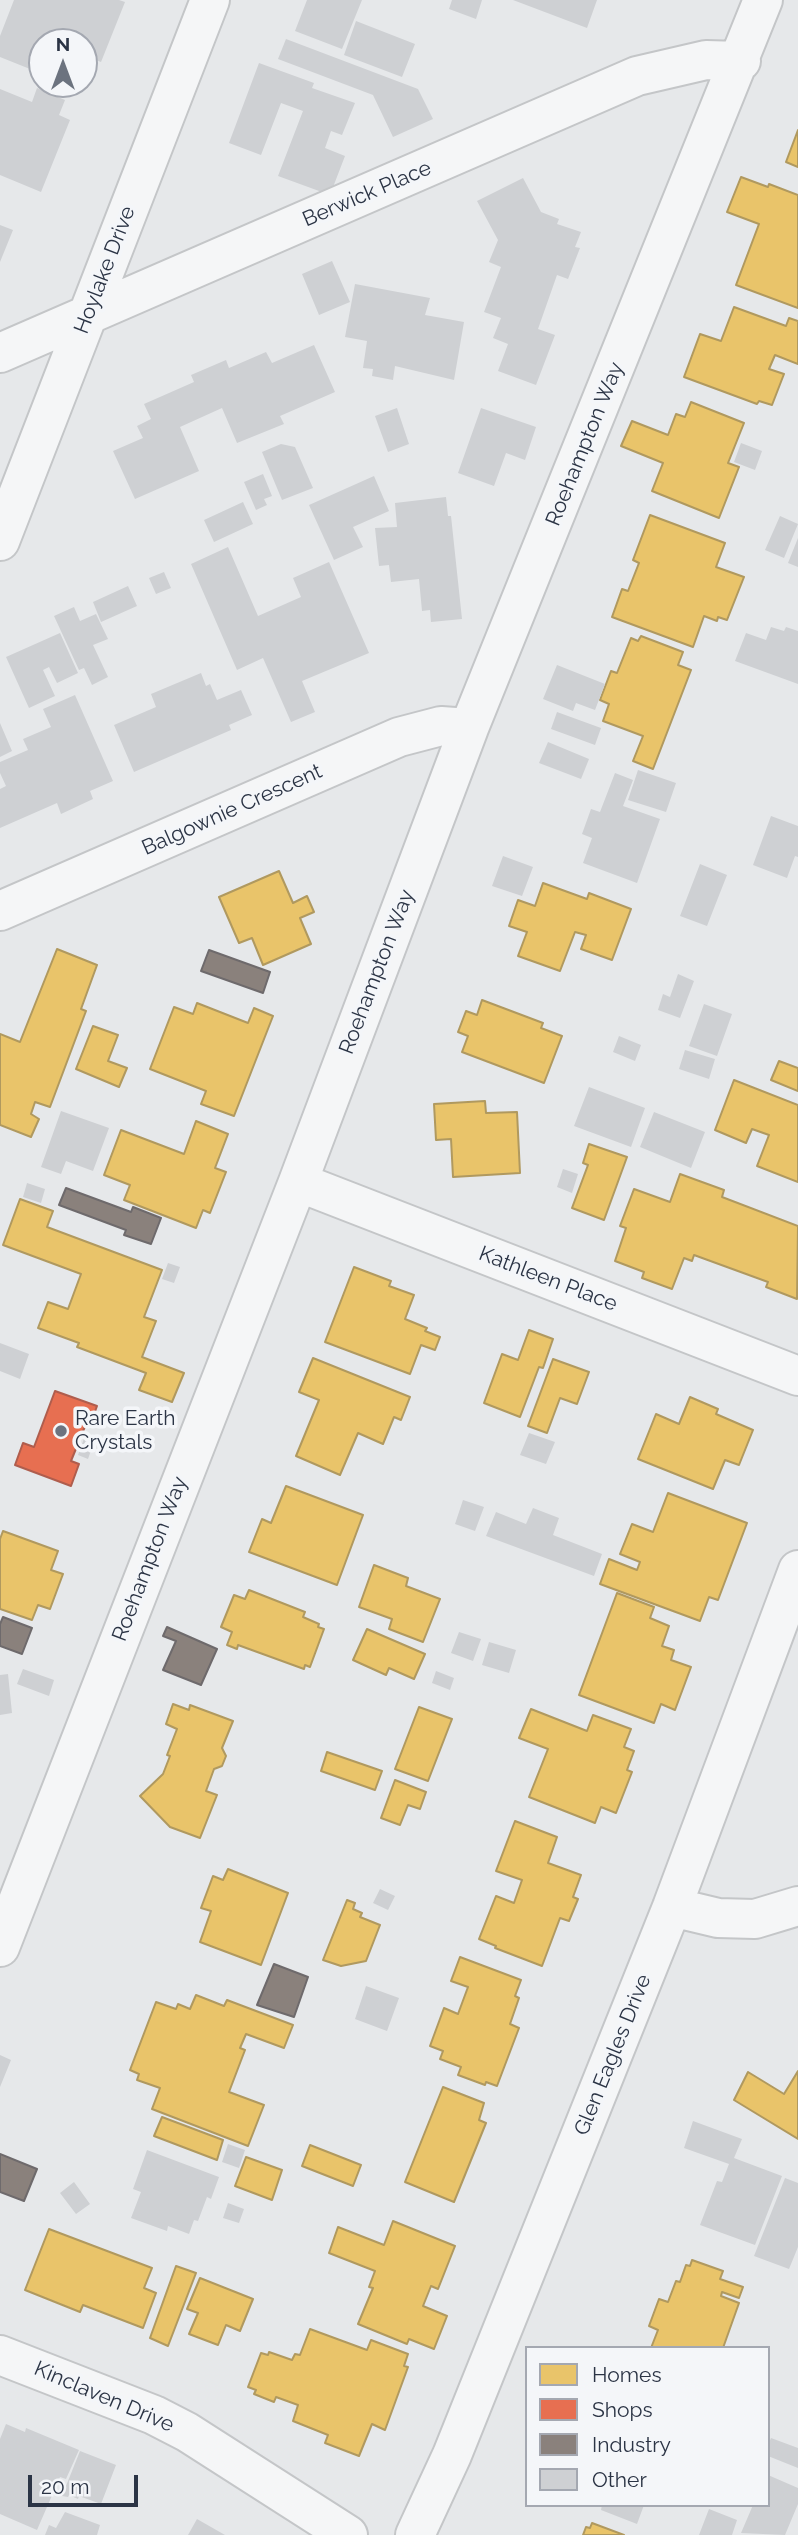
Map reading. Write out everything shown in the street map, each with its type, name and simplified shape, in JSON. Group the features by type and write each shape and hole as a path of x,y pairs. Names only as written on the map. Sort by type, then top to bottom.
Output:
{"street":[{"name":"Hoylake Drive","path":"0,541 210,0"},
{"name":"Roehampton Way","path":"0,1947 298,1182 470,728 763,0"},
{"name":"Berwick Place","path":"0,353 637,76 706,60 740,61"},
{"name":"Balgownie Crescent","path":"0,911 399,737 441,726 470,728"},
{"name":"Kathleen Place","path":"298,1182 798,1376"},
{"name":"Glen Eagles Drive","path":"415,2535 452,2455 673,1907 798,1570"},
{"path":"673,1907 718,1918 755,1919 798,1906"},
{"name":"Kinclaven Drive","path":"0,2355 165,2420 348,2535"}],"building: Homes":[{"path":"798,130 798,167 786,162"},
{"path":"741,177 798,195 798,308 736,285 759,224 727,212"},
{"path":"734,307 786,326 789,318 798,321 798,364 775,355 769,369 784,374 772,405 759,401 757,404 684,377 700,334 721,341"},
{"path":"691,402 744,423 728,463 739,467 719,518 652,491 663,463 621,446 632,421 668,435 676,414 685,417"},
{"path":"650,515 725,543 716,567 744,577 727,620 718,617 717,621 704,616 693,647 612,617 622,589 628,591 639,563 633,560"},
{"path":"641,636 683,652 678,665 691,670 653,769 633,761 643,736 603,721 609,704 600,700 611,671 617,673 631,638 638,641"},
{"path":"279,871 293,903 307,896 314,912 300,918 311,944 263,965 252,938 239,943 219,897"},
{"path":"543,883 587,899 589,893 631,909 612,960 581,949 586,935 575,932 560,971 518,956 527,932 509,926 518,900 535,906"},
{"path":"57,949 97,965 81,1009 86,1011 50,1107 35,1102 31,1114 39,1119 31,1137 0,1125 0,1034 20,1042"},
{"path":"482,1000 543,1023 541,1028 562,1036 544,1083 462,1052 468,1036 458,1032 466,1011 477,1015"},
{"path":"197,1003 248,1023 254,1008 273,1016 234,1116 201,1104 206,1091 150,1069 174,1007 193,1014"},
{"path":"93,1026 118,1035 108,1061 127,1068 119,1087 76,1069"},
{"path":"779,1061 798,1068 798,1091 771,1080"},
{"path":"734,1080 798,1105 798,1182 757,1166 769,1135 752,1129 746,1143 715,1130"},
{"path":"485,1101 486,1113 517,1112 520,1173 453,1177 451,1139 436,1140 434,1104"},
{"path":"196,1121 228,1134 215,1168 226,1172 210,1213 203,1210 196,1228 124,1200 130,1185 104,1175 121,1130 184,1154"},
{"path":"589,1144 627,1157 604,1220 572,1208 588,1165 583,1163"},
{"path":"680,1174 724,1190 722,1197 798,1226 797,1299 766,1287 768,1282 694,1255 692,1261 684,1258 672,1289 642,1278 644,1272 615,1261 626,1228 620,1226 634,1189 670,1202"},
{"path":"20,1199 53,1211 47,1227 162,1270 144,1317 156,1321 142,1357 184,1373 172,1402 139,1390 146,1373 77,1347 79,1343 38,1328 48,1302 68,1309 81,1274 3,1245"},
{"path":"354,1267 391,1281 389,1286 414,1295 405,1319 440,1337 435,1350 421,1345 410,1374 325,1342"},
{"path":"529,1330 553,1339 520,1417 484,1403 502,1354 518,1360"},
{"path":"313,1358 410,1397 401,1420 394,1417 383,1444 358,1433 340,1475 296,1456 319,1400 299,1392"},
{"path":"553,1359 589,1372 577,1404 560,1398 547,1433 528,1426"},
{"path":"690,1397 718,1409 716,1414 753,1430 739,1465 725,1460 713,1489 638,1459 656,1414 679,1424"},
{"path":"286,1486 363,1515 337,1585 249,1552 262,1519 271,1523"},
{"path":"668,1493 747,1523 718,1600 709,1597 700,1621 600,1584 609,1559 637,1570 640,1562 620,1554 632,1524 653,1532"},
{"path":"3,1531 58,1551 51,1570 63,1574 50,1609 38,1605 32,1620 0,1609 0,1539"},
{"path":"374,1565 408,1578 406,1586 440,1599 423,1642 389,1629 392,1619 359,1607"},
{"path":"249,1590 305,1612 303,1617 324,1629 310,1667 305,1665 304,1669 238,1645 237,1649 227,1645 232,1632 221,1627 234,1595 245,1599"},
{"path":"617,1593 654,1607 650,1618 669,1626 662,1646 674,1650 671,1660 691,1667 675,1710 661,1704 654,1723 579,1695"},
{"path":"367,1629 425,1654 414,1679 389,1668 386,1675 353,1660"},
{"path":"173,1704 189,1710 190,1705 233,1721 222,1748 226,1756 222,1766 214,1769 206,1791 217,1795 200,1838 170,1827 140,1796 163,1774 170,1756 167,1755 177,1729 166,1724"},
{"path":"419,1707 452,1719 428,1781 395,1769"},
{"path":"531,1709 587,1731 593,1715 631,1729 624,1747 634,1751 627,1770 632,1772 616,1813 601,1807 595,1823 529,1797 548,1749 519,1738"},
{"path":"327,1752 382,1771 375,1790 321,1771"},
{"path":"395,1780 426,1792 420,1809 408,1805 400,1825 381,1818"},
{"path":"515,1821 557,1837 548,1863 581,1875 573,1897 578,1899 569,1921 560,1918 542,1966 479,1939 496,1896 514,1903 522,1880 496,1871"},
{"path":"228,1869 288,1893 261,1965 200,1942 211,1911 201,1908 213,1876 223,1880"},
{"path":"347,1900 355,1903 353,1909 362,1913 360,1917 380,1925 366,1961 341,1966 323,1960"},
{"path":"460,1957 521,1980 515,1996 519,1998 510,2024 519,2028 497,2086 486,2082 485,2085 458,2075 461,2067 440,2059 443,2051 430,2046 444,2008 458,2014 468,1987 451,1981"},
{"path":"196,1995 224,2006 227,2000 293,2025 284,2048 246,2034 240,2048 245,2050 229,2092 264,2105 248,2146 152,2109 160,2088 137,2080 139,2074 130,2070 156,2002 176,2009 178,2004 190,2009"},
{"path":"798,2071 798,2139 734,2100 748,2072 784,2094"},
{"path":"443,2087 484,2103 479,2120 486,2123 454,2202 405,2182"},
{"path":"162,2117 223,2140 217,2160 154,2136"},
{"path":"310,2145 361,2165 353,2186 302,2166"},
{"path":"246,2157 282,2170 272,2200 235,2186"},
{"path":"393,2221 455,2246 438,2289 431,2286 423,2306 447,2316 434,2349 409,2339 407,2344 358,2324 373,2288 369,2287 375,2271 329,2253 338,2227 384,2245"},
{"path":"49,2229 152,2268 144,2288 156,2293 143,2328 83,2305 80,2312 25,2290"},
{"path":"692,2260 723,2271 720,2279 743,2287 739,2298 722,2292 721,2296 739,2303 724,2346 652,2346 658,2330 649,2326 659,2299 668,2302 676,2281 680,2282 686,2265 690,2266"},
{"path":"176,2266 196,2273 168,2346 150,2338"},
{"path":"200,2278 253,2299 240,2331 226,2325 218,2345 189,2334 198,2313 187,2309"},
{"path":"310,2329 367,2350 371,2340 408,2354 404,2366 408,2367 385,2430 372,2424 359,2456 325,2443 328,2435 293,2421 298,2405 276,2397 274,2402 254,2394 256,2390 248,2387 261,2353 268,2355 269,2352 292,2360 295,2354 300,2355"},
{"path":"592,2523 624,2535 583,2535 586,2527 590,2528"}],"building: Shops":[{"name":"Rare Earth Crystals","path":"55,1391 97,1406 92,1420 88,1419 71,1461 79,1464 71,1486 15,1465 23,1443 34,1447"}],"building: Industry":[{"path":"209,950 270,972 263,993 201,971"},
{"path":"66,1188 131,1212 133,1207 161,1218 151,1244 124,1235 126,1230 59,1205"},
{"path":"3,1617 32,1628 22,1654 0,1646 0,1624"},
{"path":"167,1627 217,1649 201,1685 163,1670 176,1641 163,1636"},
{"path":"274,1964 308,1977 294,2017 257,2005"},
{"path":"0,2154 37,2169 24,2201 0,2192"}],"building: Other":[{"path":"14,0 125,2 101,62 98,61 98,28 28,28 28,68 0,57 0,36"},
{"path":"307,0 362,0 342,49 295,31"},
{"path":"452,0 482,0 476,19 449,9"},
{"path":"513,0 597,0 587,28"},
{"path":"356,21 415,44 402,77 344,55"},
{"path":"286,39 418,89 433,119 393,137 373,95 278,59"},
{"path":"259,63 314,83 312,88 355,103 342,135 331,131 325,148 345,156 330,195 278,176 303,111 281,103 261,155 229,143"},
{"path":"0,89 32,102 33,98 65,100 59,115 70,120 41,192 0,175"},
{"path":"523,178 541,212 559,219 557,224 581,232 575,247 580,248 568,279 557,275 538,329 555,335 536,385 498,371 508,344 493,338 501,318 484,312 501,267 489,262 498,240 477,201"},
{"path":"0,225 13,230 0,262"},
{"path":"332,261 350,302 319,315 302,274"},
{"path":"355,284 430,298 425,315 464,322 454,380 395,366 393,380 372,376 373,369 363,368 367,341 345,337"},
{"path":"314,345 335,392 280,416 284,424 237,443 222,408 180,427 199,471 135,499 113,451 143,438 137,426 151,419 144,404 194,382 191,375 226,360 229,368 266,352 272,363"},
{"path":"397,408 409,444 388,452 375,416"},
{"path":"481,408 536,427 525,460 506,453 494,486 458,473"},
{"path":"741,443 762,451 755,470 734,462"},
{"path":"281,444 295,447 313,488 282,500 262,452"},
{"path":"263,474 272,496 264,499 267,505 256,510 244,482"},
{"path":"374,476 389,511 353,527 363,547 334,560 309,505"},
{"path":"446,497 448,516 451,516 462,619 431,622 430,610 422,611 419,579 391,582 389,565 379,566 375,528 397,527 395,503"},
{"path":"243,502 253,524 214,542 204,520"},
{"path":"780,516 798,524 784,558 765,550"},
{"path":"798,538 798,567 788,563"},
{"path":"228,547 258,616 301,597 293,578 329,562 369,653 302,681 315,712 291,722 263,658 237,670 191,564"},
{"path":"164,572 171,588 156,594 149,578"},
{"path":"128,586 137,606 101,622 93,602"},
{"path":"74,607 80,621 96,614 108,639 93,645 108,677 92,685 84,668 79,670 54,616"},
{"path":"771,627 784,631 786,627 798,631 798,684 735,661 746,633 766,640"},
{"path":"60,633 78,673 57,683 49,667 43,670 55,696 29,708 6,657"},
{"path":"557,665 605,684 595,710 576,703 573,711 543,699"},
{"path":"201,673 206,686 210,684 217,700 241,690 252,715 229,725 231,730 134,772 114,725 156,707 151,694"},
{"path":"75,695 113,781 90,791 93,799 61,814 57,803 0,828 0,789 6,786 0,773 0,762 28,750 23,739 51,727 43,709"},
{"path":"557,712 601,728 595,745 551,729"},
{"path":"0,723 12,751 0,757"},
{"path":"548,742 589,759 581,779 539,763"},
{"path":"638,770 676,783 666,812 628,800"},
{"path":"615,773 633,780 623,806 660,819 637,883 583,863 592,838 582,834 591,809 600,812"},
{"path":"771,816 798,826 798,857 795,856 787,878 753,865"},
{"path":"503,856 533,867 522,896 492,886"},
{"path":"700,864 727,875 707,926 680,916"},
{"path":"678,974 694,981 680,1018 658,1010 663,994 670,997"},
{"path":"704,1004 732,1014 717,1056 689,1046"},
{"path":"619,1036 641,1045 635,1061 613,1052"},
{"path":"685,1050 715,1059 709,1079 679,1069"},
{"path":"589,1087 645,1108 631,1147 574,1126"},
{"path":"61,1111 109,1128 93,1171 66,1161 61,1174 41,1167"},
{"path":"654,1112 705,1132 691,1168 640,1147"},
{"path":"563,1169 578,1174 572,1193 557,1187"},
{"path":"27,1183 45,1189 41,1203 23,1197"},
{"path":"168,1263 180,1267 174,1283 162,1279"},
{"path":"0,1343 29,1354 20,1379 0,1371"},
{"path":"86,1433 96,1436 88,1459 78,1455"},
{"path":"529,1433 555,1442 546,1464 520,1455"},
{"path":"463,1500 484,1507 475,1531 455,1524"},
{"path":"533,1508 559,1518 553,1535 602,1554 594,1576 486,1536 496,1512 526,1524"},
{"path":"459,1632 481,1639 473,1661 451,1653"},
{"path":"489,1642 516,1650 509,1673 482,1665"},
{"path":"23,1669 54,1680 49,1696 17,1684"},
{"path":"436,1671 454,1678 450,1690 432,1683"},
{"path":"8,1674 12,1713 0,1715 0,1675"},
{"path":"380,1889 395,1896 388,1910 373,1903"},
{"path":"366,1986 399,1998 387,2031 355,2019"},
{"path":"0,2055 11,2060 0,2087"},
{"path":"693,2121 742,2139 734,2158 782,2176 755,2245 700,2225 717,2181 722,2182 729,2164 684,2148"},
{"path":"228,2144 245,2150 239,2168 222,2162"},
{"path":"147,2150 219,2177 211,2199 207,2197 198,2221 194,2220 189,2234 168,2226 167,2231 131,2218 141,2192 133,2189"},
{"path":"785,2178 798,2183 798,2247 789,2269 754,2256"},
{"path":"74,2182 90,2204 76,2214 60,2193"},
{"path":"228,2203 244,2209 239,2223 223,2218"},
{"path":"6,2424 25,2432 26,2428 79,2450 66,2479 60,2477 37,2530 0,2514 0,2439"},
{"path":"771,2438 798,2448 798,2468 770,2457"},
{"path":"80,2451 116,2465 101,2504 79,2496 78,2499 69,2495 62,2496"},
{"path":"770,2476 798,2488 798,2504 785,2535 741,2533 752,2507 770,2507"},
{"path":"602,2507 643,2507 637,2524 601,2510"},
{"path":"709,2509 737,2520 732,2535 699,2535"},
{"path":"65,2512 100,2525 97,2535 45,2535 49,2525 56,2528"},
{"path":"197,2519 225,2535 188,2535"}],"place":[{"name":"Rare Earth Crystals","path":"61,1431"}]}
